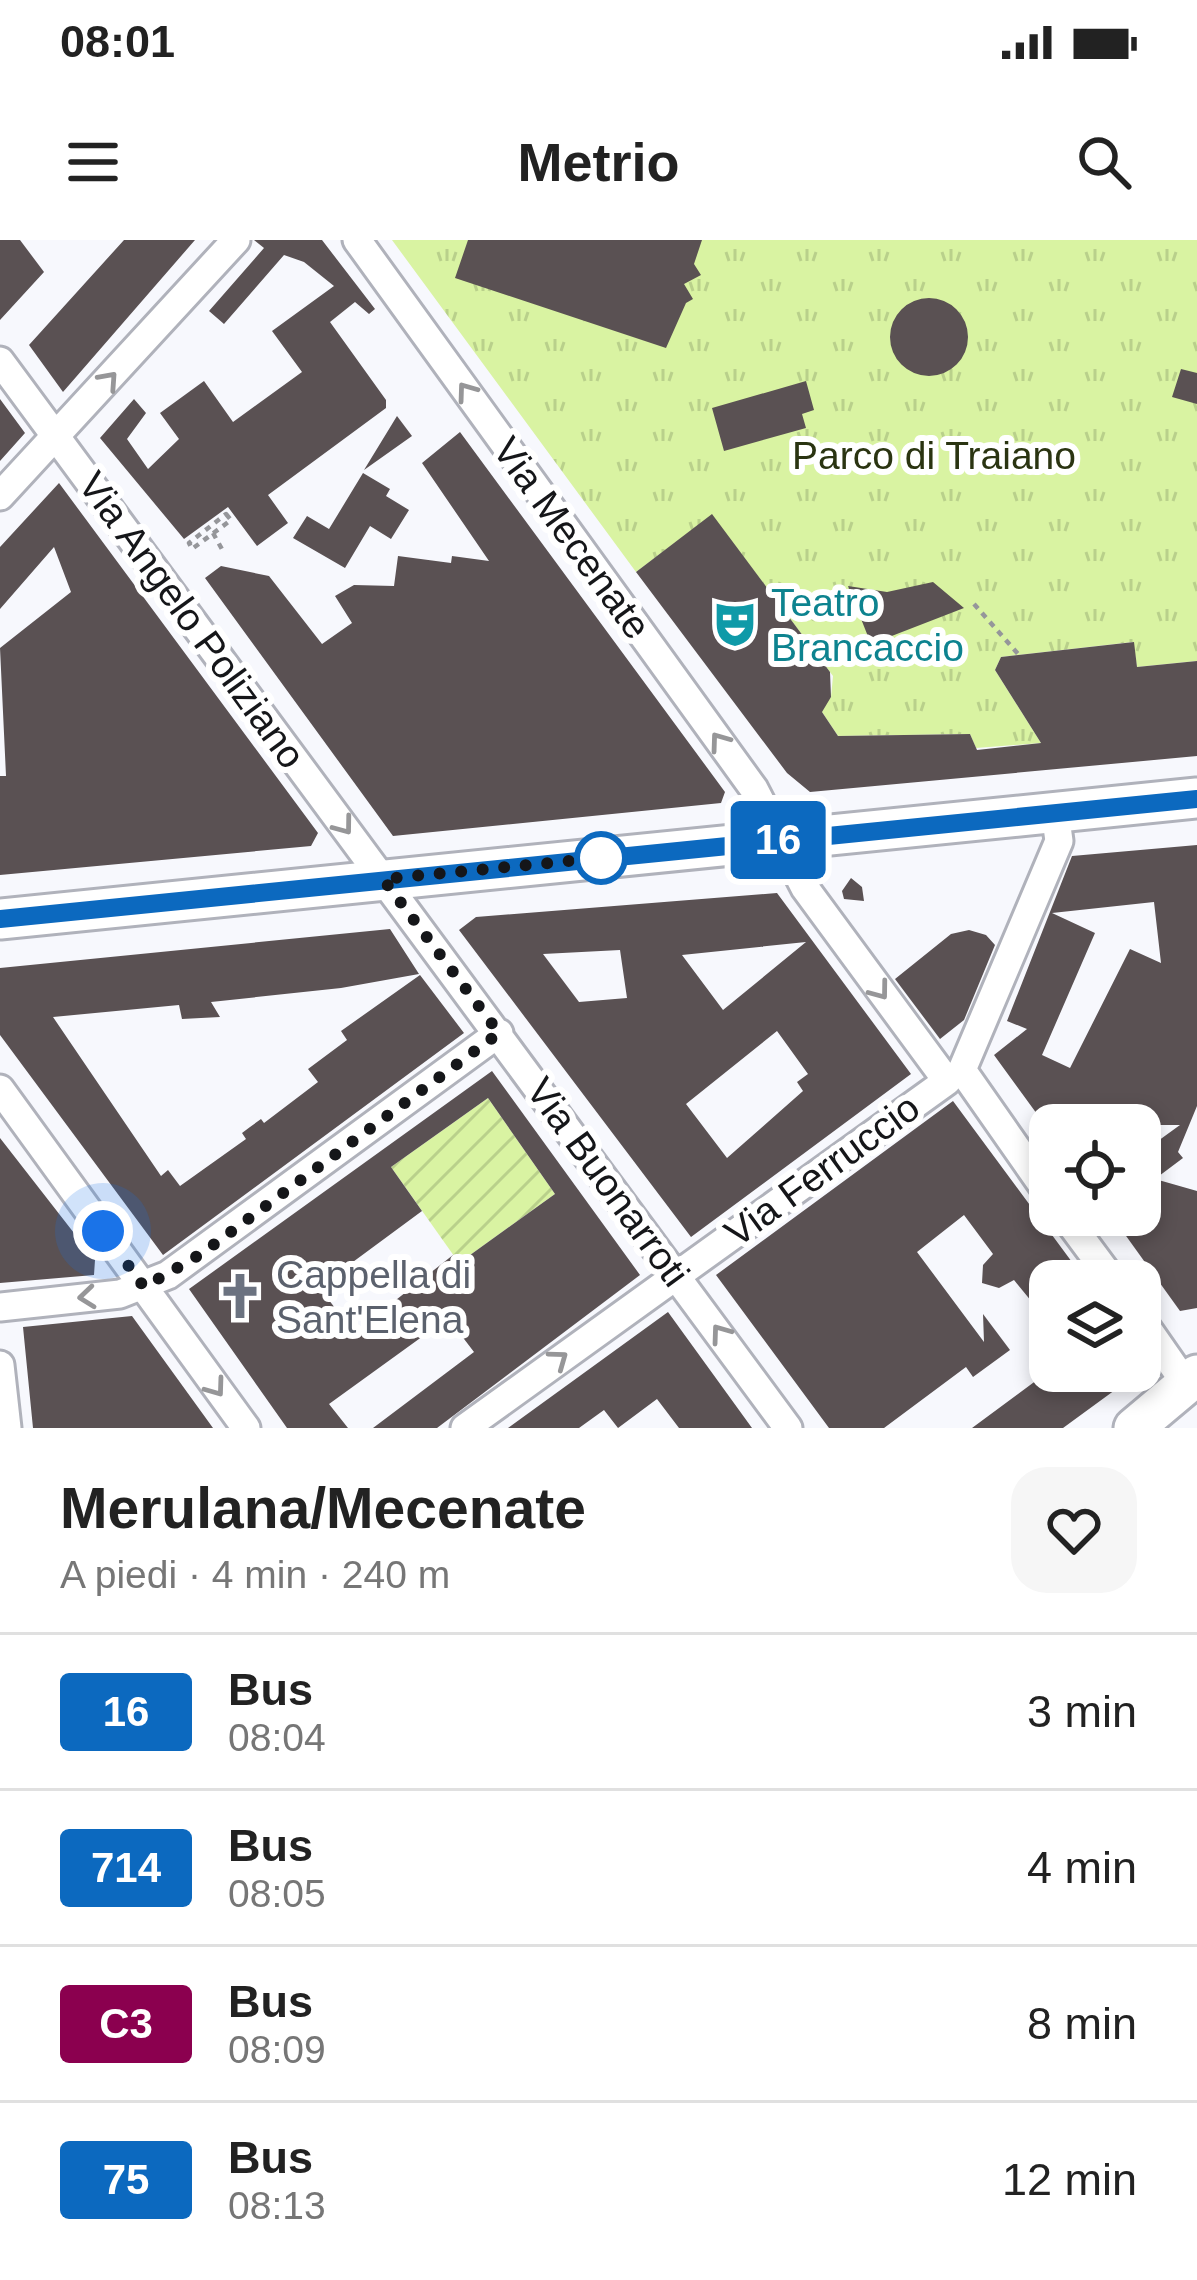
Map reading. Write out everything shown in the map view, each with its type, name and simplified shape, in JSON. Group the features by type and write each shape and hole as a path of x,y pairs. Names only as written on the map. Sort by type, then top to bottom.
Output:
{"main road":[{"path":"0,919 1197,799"},
{"path":"1134,1428 1194,1387"}],"street":[{"path":"0,496 236,240"},
{"name":"Via Mecenate","path":"357,240 754,789 805,888 1029,1170"},
{"name":"Via Angelo Poliziano","path":"0,361 383,879"},
{"path":"957,1082 1059,842 1055,812"},
{"name":"Via Buonarroti","path":"383,879 788,1428"},
{"path":"0,1307 144,1287 201,1254 499,1033"},
{"name":"Via Ferruccio","path":"465,1428 676,1274 957,1082"},
{"path":"0,1088 246,1428"},
{"path":"1161,1345 1194,1387"},
{"path":"0,1365 7,1428"}],"path":[{"path":"210,527 223,551"},
{"path":"974,604 1018,655"}],"green space":[{"name":"Parco di Traiano","path":"392,240 1197,240 1197,661 1137,667 1133,642 1001,657 995,670 1041,743 976,748 970,734 838,736 820,709 831,697 833,676 712,515 636,572"},
{"path":"488,1098 555,1194 459,1263 391,1167"}],"building":[{"path":"0,240 20,240 44,272 0,320"},
{"path":"124,240 195,240 63,392 29,345"},
{"path":"254,240 322,240 375,309 369,314 355,302 330,322 386,400 386,408 268,495 288,523 257,546 228,507 184,539 100,438 134,399 146,413 127,439 148,469 179,439 160,413 204,381 233,422 302,372 272,331 334,286 304,262 284,255 224,324 209,311 264,248"},
{"path":"468,240 702,240 694,264 701,275 684,284 693,299 686,303 666,348 455,278"},
{"path":"929,298 956,310 968,337 956,364 929,376 902,364 890,337 902,310"},
{"path":"1181,369 1197,373 1197,404 1172,397"},
{"path":"806,381 814,410 802,414 806,428 724,451 712,408"},
{"path":"0,399 25,433 0,461"},
{"path":"397,416 412,436 364,470"},
{"path":"460,432 725,792 721,803 393,836 205,578 221,566 269,576 322,644 352,623 335,596 354,585 394,586 398,556 451,563 452,556 489,561 422,463"},
{"path":"363,473 390,489 386,496 409,510 391,539 370,526 345,568 293,538 307,516 329,529"},
{"path":"59,483 318,833 311,846 0,875 0,776 6,776 0,648 71,592 54,547 0,609 0,547"},
{"path":"712,514 830,672 831,697 822,712 838,736 970,734 977,750 1041,743 995,670 1001,657 1134,642 1137,667 1197,661 1197,756 810,792 787,773 636,572"},
{"path":"933,582 964,608 871,644 848,586 887,592"},
{"path":"1197,845 1197,1106 1178,1152 1183,1158 1161,1174 1161,1139 1180,1125 1161,1125 1161,1104 1030,1104 994,1055 1027,1029 1007,1021 1072,856","holes":["1154,902 1161,963 1130,949 1070,1068 1042,1055 1095,933 1052,913"]},
{"path":"851,878 862,887 864,901 844,899 842,891"},
{"path":"777,893 911,1074 691,1237 459,930 476,917","holes":["806,942 723,1010 682,955","620,950 627,998 579,1002 543,954","777,1031 808,1074 797,1082 803,1091 727,1158 686,1104"]},
{"path":"390,929 419,974 211,1002 220,1017 182,1019 179,1005 53,1017 161,1176 168,1170 180,1186 246,1139 242,1133 261,1119 264,1123 318,1082 308,1069 347,1040 341,1031 420,975 464,1033 163,1255 0,1035 0,968"},
{"path":"969,930 986,935 995,945 964,1020 940,1039 895,979 951,934"},
{"path":"492,1071 640,1275 437,1428 373,1428 474,1352 448,1318 329,1404 348,1428 287,1428 189,1289","holes":["488,1098 555,1194 459,1263 453,1255 354,1333 319,1287 422,1211 391,1167"]},
{"path":"953,1101 1029,1204 1029,1236 1053,1236 1070,1260 1029,1260 1029,1298 1014,1280 999,1288 982,1283 983,1265 993,1254 964,1215 917,1252 984,1342 983,1314 1010,1350 973,1377 966,1367 884,1428 829,1428 716,1275"},
{"path":"0,1138 95,1260 94,1275 0,1283"},
{"path":"1161,1181 1197,1191 1197,1308 1180,1311 1161,1285 1161,1260 1143,1260 1126,1236 1161,1236"},
{"path":"668,1312 752,1428 679,1428 657,1399 618,1428 604,1410 579,1428 508,1428"},
{"path":"132,1316 213,1428 33,1428 23,1327"},
{"path":"1029,1386 1029,1392 1112,1392 1063,1428 972,1428"}],"bus line":[{"name":"16","path":"0,919 1197,799"}],"place":[{"name":"Teatro Brancaccio","path":"735,624"},
{"name":"Cappella di Sant'Elena","path":"240,1296"}],"route":[{"path":"103,1231 144,1287 156,1282 185,1266 499,1033 383,879 601,858"}]}
